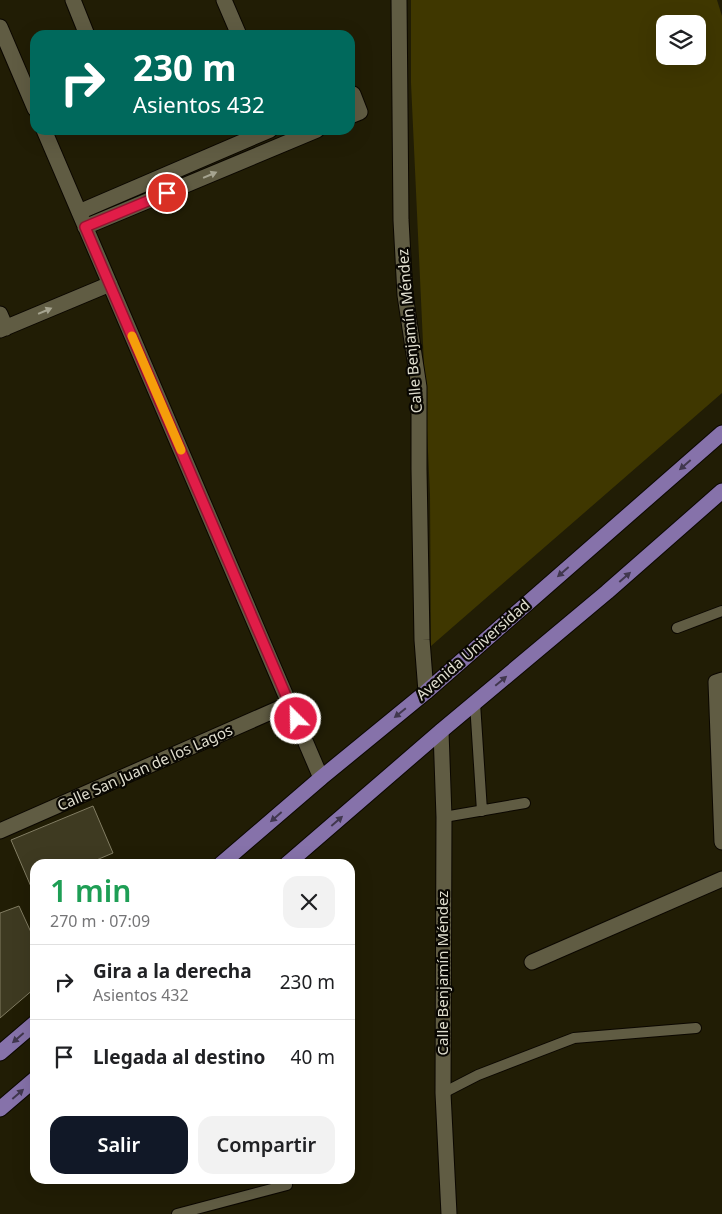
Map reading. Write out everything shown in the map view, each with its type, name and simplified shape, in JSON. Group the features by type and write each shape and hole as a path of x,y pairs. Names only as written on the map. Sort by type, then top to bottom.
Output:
{"main road":[{"name":"Avenida Universidad","path":"227,859 321,778 426,692 722,433"},
{"path":"292,859 607,592 722,491"},
{"path":"0,1053 30,1027"},
{"path":"0,1109 30,1083"}],"street":[{"path":"73,0 85,30"},
{"path":"224,0 237,30"},
{"name":"Calle Benjamín Méndez","path":"399,0 401,220 405,295 419,387 422,640 426,692"},
{"path":"0,27 30,97"},
{"path":"355,99 360,112 355,114"},
{"path":"46,135 321,778"},
{"path":"79,212 258,135"},
{"path":"85,227 305,135"},
{"path":"245,140 254,156"},
{"path":"126,192 132,207"},
{"path":"2,324 110,284"},
{"path":"722,680 716,682 722,842"},
{"name":"Calle San Juan de los Lagos","path":"0,831 289,704"},
{"name":"Calle Benjamín Méndez","path":"441,731 444,817 443,1093 449,1214"},
{"path":"532,962 722,879"}],"lane":[{"path":"677,628 722,611"},
{"path":"475,703 482,811"},
{"path":"444,817 525,803"},
{"path":"443,1093 478,1075 574,1038 696,1028"},
{"path":"177,1214 287,1185"}],"shaded area":[{"path":"411,0 717,0 722,16 722,393 431,646 430,495 411,83"}],"building":[{"path":"93,806 113,853 99,859 30,859 30,884 11,840"},
{"path":"19,906 30,930 30,992 0,1018 0,913"}],"slow traffic":[{"path":"132,336 181,450"}],"route":[{"path":"167,193 85,227 296,719"}]}
